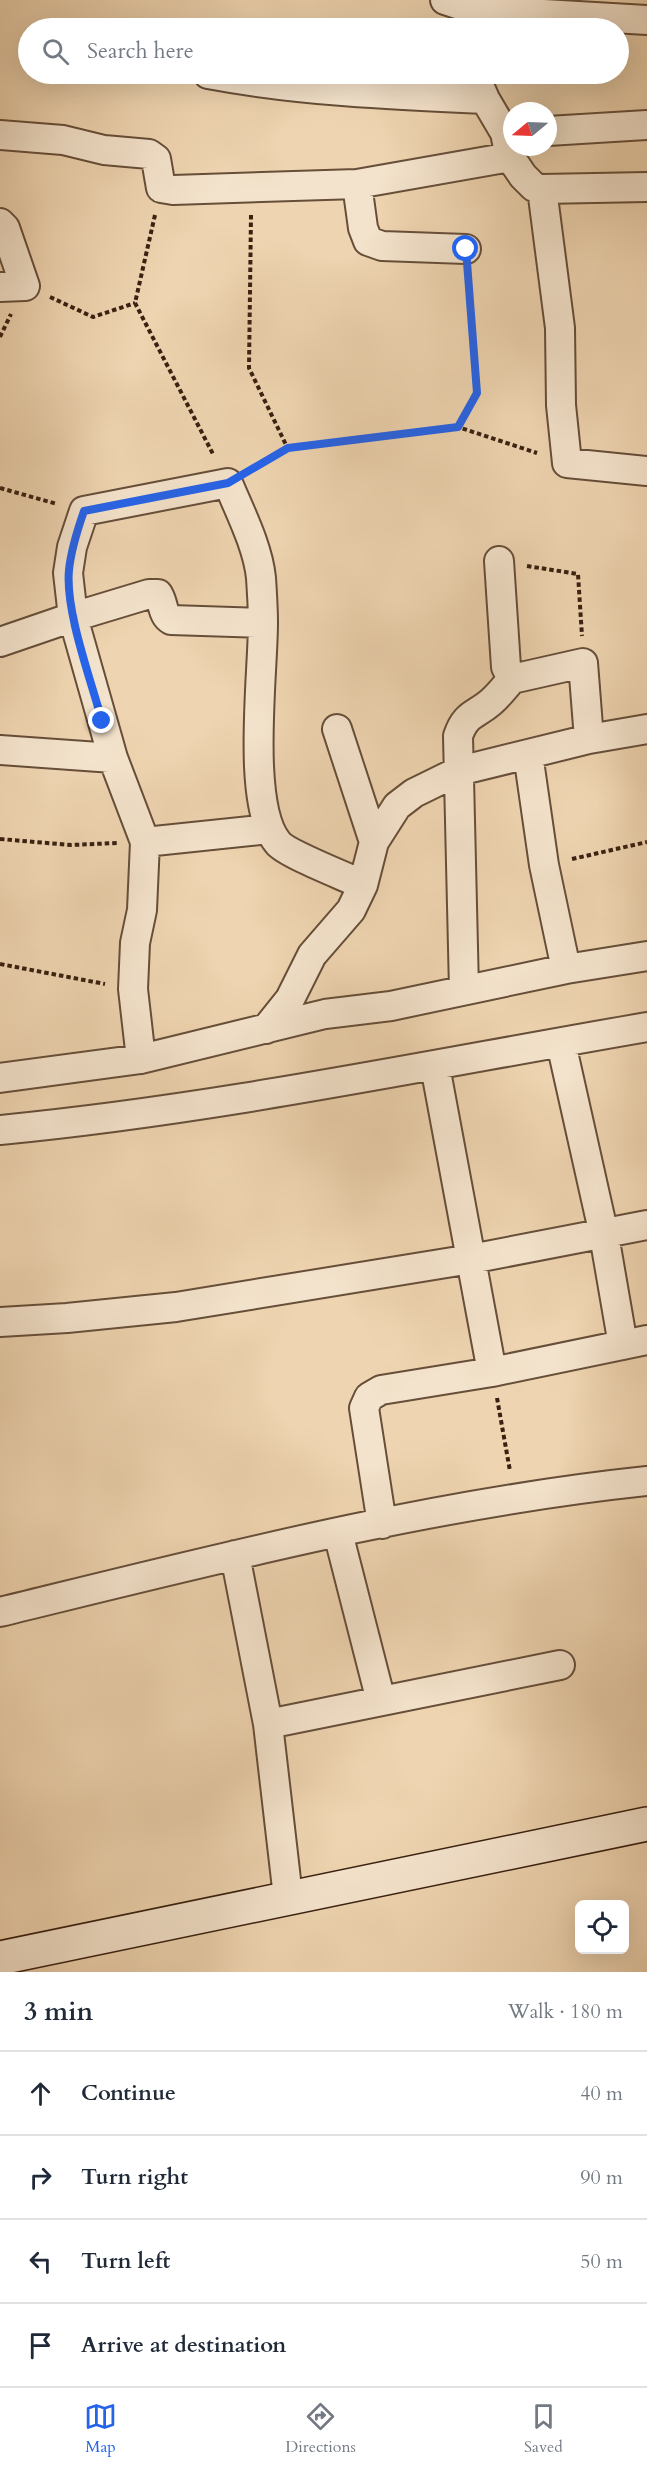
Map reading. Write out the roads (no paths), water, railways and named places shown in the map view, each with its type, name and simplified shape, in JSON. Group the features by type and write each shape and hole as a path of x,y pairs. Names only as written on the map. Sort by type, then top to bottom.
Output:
{"street":[{"path":"445,0 472,18"},
{"path":"629,21 647,21"},
{"path":"277,84 370,94 480,86 503,130"},
{"path":"557,130 647,124"},
{"path":"0,135 63,140 104,150 148,154 156,159 161,188 173,190 357,184 503,143"},
{"path":"515,156 524,176 534,187 543,189 647,187"},
{"path":"357,184 363,228 368,241 382,246 466,249"},
{"path":"543,189 558,310 561,405 567,463 647,471"},
{"path":"0,223 5,228 12,286"},
{"path":"141,1059 133,989 135,944 142,910 145,842 113,758 73,617 68,573 72,547 84,511 228,483 247,528 261,575 263,623 260,784 269,829 286,850 363,885"},
{"path":"499,561 506,667 512,680"},
{"path":"0,642 149,594 158,594 166,616 171,620 263,623"},
{"path":"464,990 458,744 462,723 490,703 512,680 584,663 589,740"},
{"path":"337,729 374,842"},
{"path":"266,1029 290,999 312,955 351,910 363,885 374,842 397,806 414,793 459,771 589,740 647,729"},
{"path":"0,750 113,758"},
{"path":"528,754 544,865 566,969"},
{"path":"145,842 269,829"},
{"path":"0,1078 141,1059 325,1014 391,1006 566,969 647,956"},
{"path":"0,1130 88,1122 435,1066 647,1027"},
{"path":"382,1524 364,1408 369,1397 381,1390 492,1372 635,1342 604,1235 561,1043"},
{"path":"435,1066 492,1372"},
{"path":"0,1322 176,1307 471,1259 647,1225"},
{"path":"0,1612 235,1555 382,1524 515,1498 647,1481"},
{"path":"338,1533 381,1701"},
{"path":"235,1555 268,1724 288,1897"},
{"path":"268,1724 560,1665"},
{"path":"0,1958 647,1824"}]}
